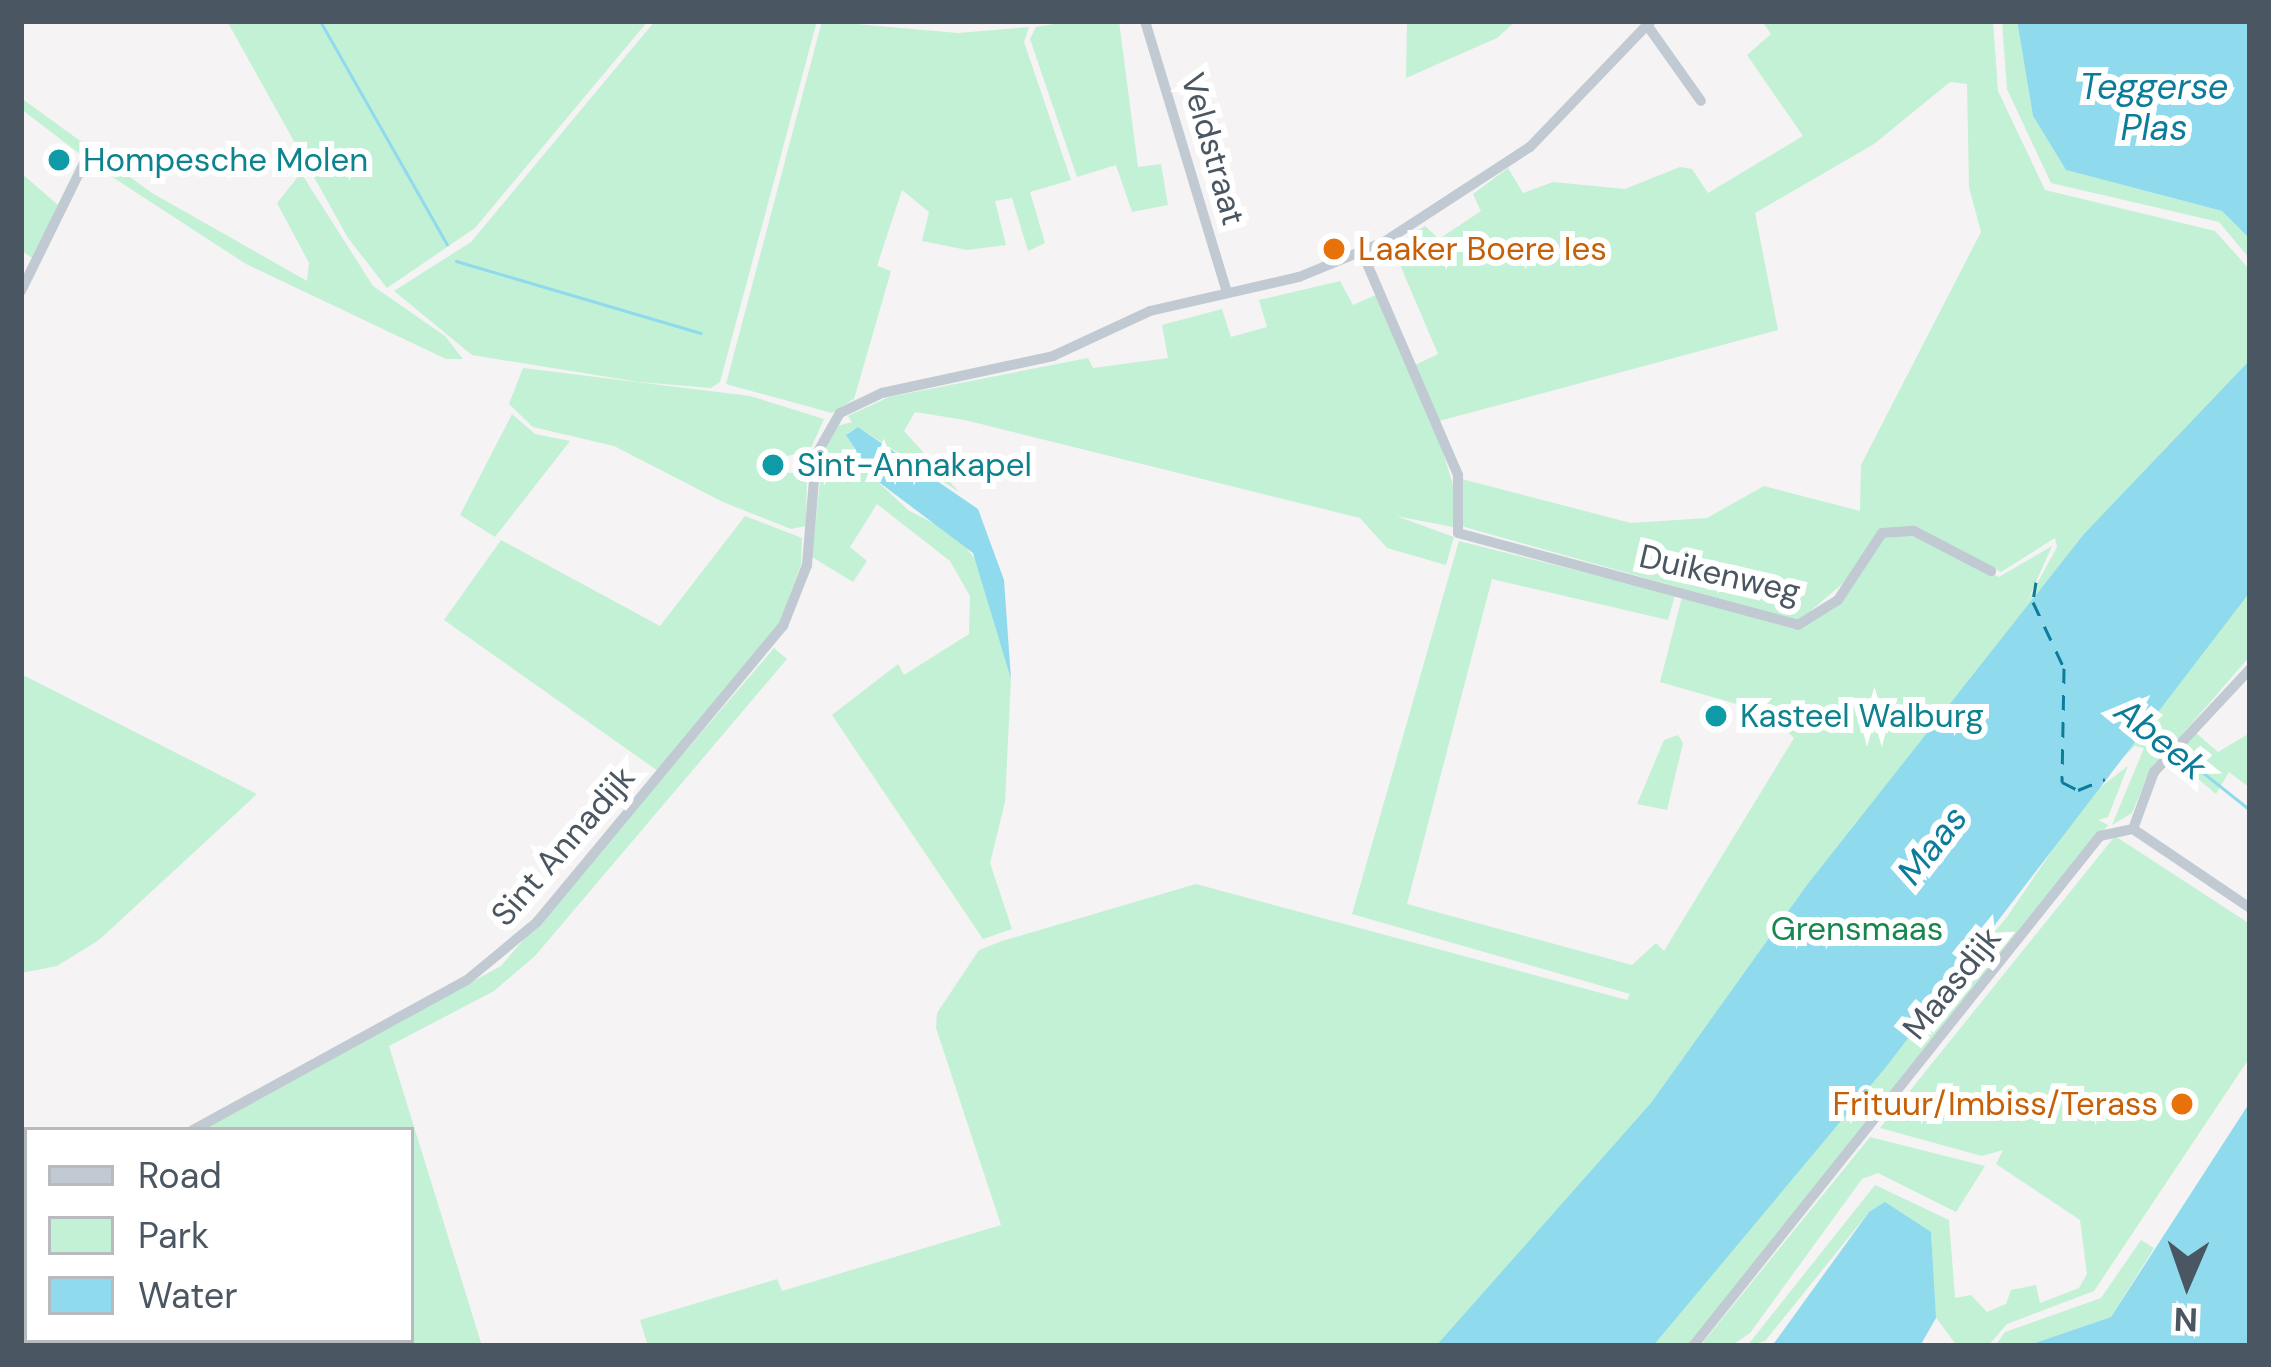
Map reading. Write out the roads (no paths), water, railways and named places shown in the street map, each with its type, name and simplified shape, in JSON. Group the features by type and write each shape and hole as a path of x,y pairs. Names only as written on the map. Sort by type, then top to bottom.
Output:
{"street":[{"name":"Veldstraat","path":"1144,21 1227,293"},
{"name":"Sint Annadijk","path":"198,1127 467,980 522,938 773,640 800,588 810,535 816,454 833,421 858,402 1053,356 1133,317 1362,252 1529,147 1649,23"},
{"path":"1649,23 1701,101"},
{"path":"21,291 85,160"},
{"name":"Duikenweg","path":"1362,252 1458,475 1458,533 1798,625 1838,600 1882,533 1914,531 1991,572"},
{"path":"2250,669 2145,784 2133,829 2250,908"},
{"name":"Maasdijk","path":"1693,1346 2100,836 2133,829"}],"water":[{"name":"Teggerse Plas","path":"2017,21 2250,21 2250,239 2222,211 2066,170 2033,116"},
{"name":"Grensmaas","path":"2250,360 2250,592 1886,1067 1653,1346 1436,1346 1651,1103 1807,885 2084,534"},
{"path":"858,427 978,509 1004,580 1011,679 973,553 876,480 846,435"},
{"path":"2250,1102 2250,1346 2026,1346 2111,1317"},
{"path":"1885,1202 1931,1232 1936,1318 1920,1346 1772,1346 1869,1212"}],"waterway":[{"path":"320,21 447,245"},
{"path":"456,261 701,333"},
{"name":"Abeek","path":"2139,722 2250,810"}],"place":[{"name":"Hompesche Molen","path":"59,160"},
{"name":"Laaker Boere Ies","path":"1334,249"},
{"name":"Sint-Annakapel","path":"773,465"},
{"name":"Kasteel Walburg","path":"1716,716"},
{"name":"Frituur/Imbiss/Terass","path":"2182,1104"}],"water label":[{"name":"Maas","path":"1932,845"}]}
